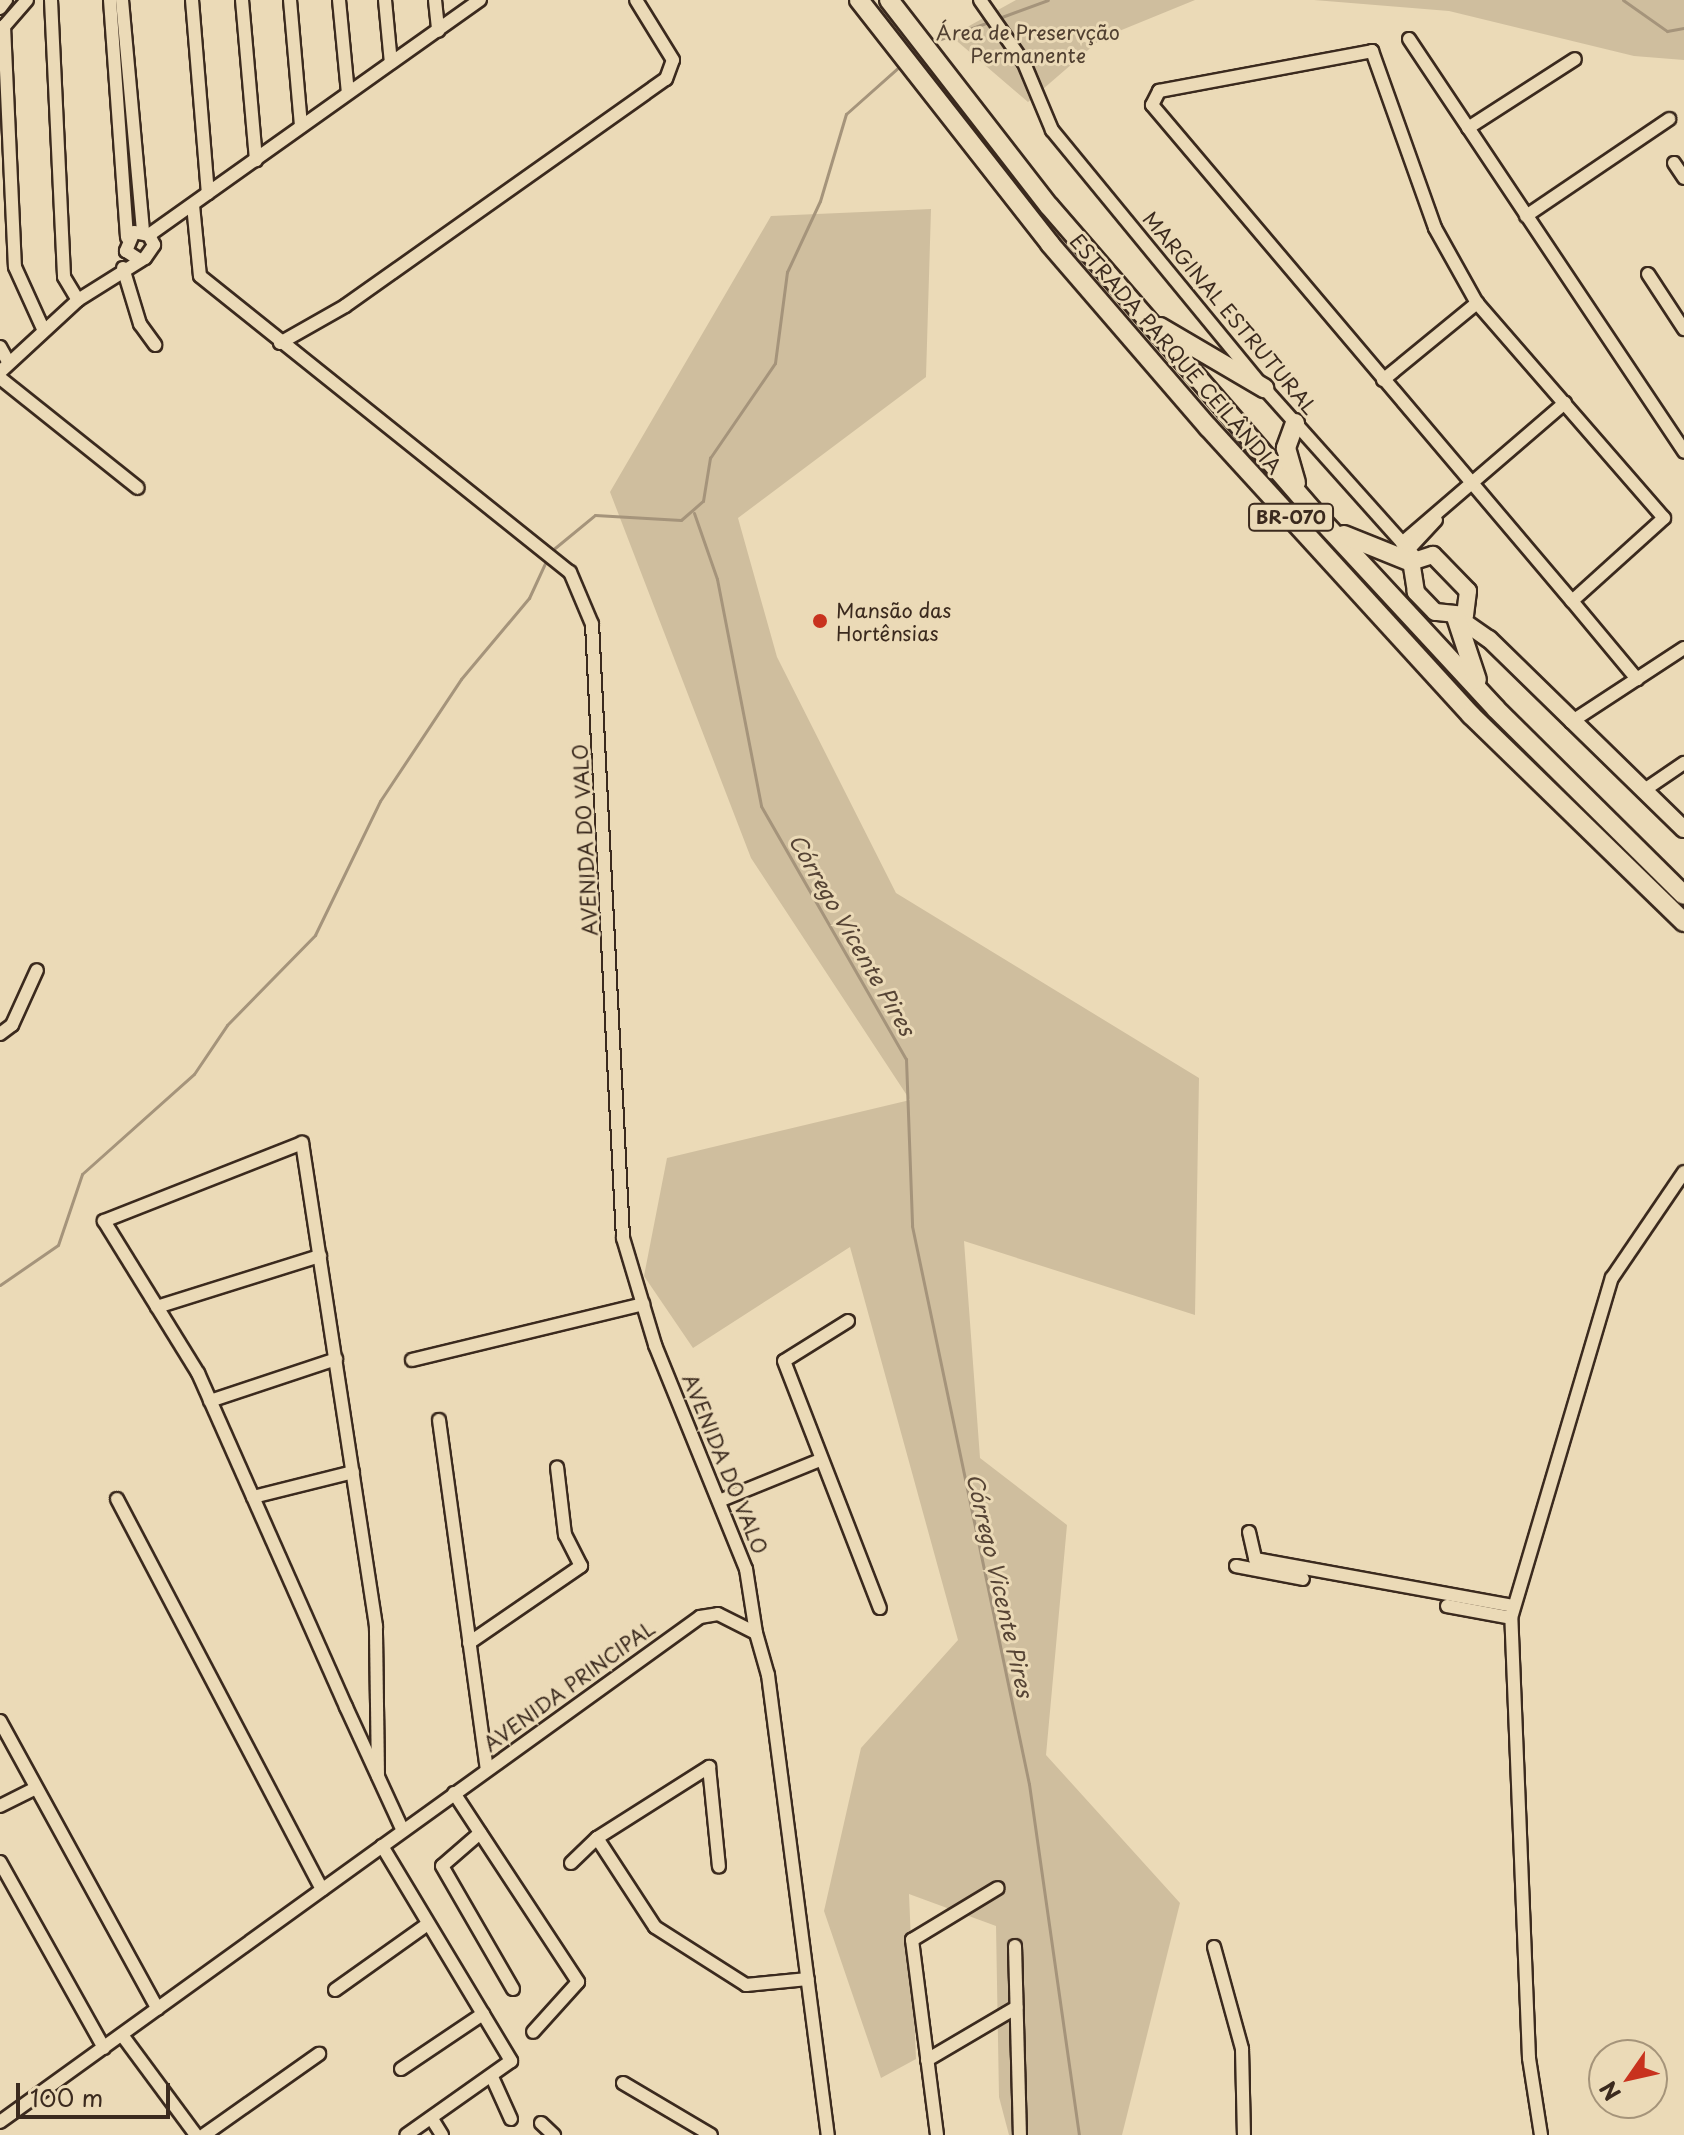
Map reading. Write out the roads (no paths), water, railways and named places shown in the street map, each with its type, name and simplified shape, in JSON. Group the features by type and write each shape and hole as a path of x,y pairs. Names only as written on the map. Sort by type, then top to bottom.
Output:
{"highway":[{"name":"ESTRADA PARQUE CEILÂNDIA","path":"859,0 1050,244 1218,438 1471,715 1684,922"},
{"name":"ESTRADA PARQUE CEILÂNDIA","path":"889,0 1143,316 1319,516 1485,697 1684,895"},
{"path":"1143,316 1264,388"},
{"path":"1295,423 1286,448 1291,474 1319,516 1376,553 1409,553"},
{"path":"1461,614 1485,697"}],"main road":[{"path":"1461,614 1456,571 1433,555 1409,553 1423,601 1461,614 1684,829"}],"street":[{"path":"27,0 2,29 15,267 44,331"},
{"path":"51,0 64,277 78,300"},
{"path":"110,0 127,237 120,270 140,324 155,345"},
{"path":"3,371 78,300 120,270 140,260 149,237 122,0"},
{"path":"192,0 208,193"},
{"path":"242,0 256,160"},
{"path":"290,0 301,127"},
{"path":"339,0 348,93"},
{"path":"385,0 391,63"},
{"path":"435,0 438,31"},
{"path":"127,237 149,237 171,223 208,193 480,0"},
{"path":"280,343 345,306 666,79 673,60 636,0"},
{"name":"MARGINAL ESTRUTURAL","path":"980,0 1014,46 1052,130 1264,388 1409,553"},
{"path":"1409,39 1684,452"},
{"path":"1572,601 1664,518 1477,303 1435,228 1372,51 1154,94 1152,105 1178,142 1637,679"},
{"path":"1468,128 1575,59"},
{"path":"1526,216 1669,119"},
{"path":"1674,163 1684,178"},
{"name":"AVENIDA DO VALO","path":"193,205 200,276 570,572 592,624 623,1238 643,1304 746,1569 756,1633"},
{"path":"126,251 140,260"},
{"path":"1648,274 1684,329"},
{"path":"1383,380 1477,303"},
{"path":"0,347 3,371 138,488"},
{"path":"1409,553 1436,520 1565,403"},
{"path":"1571,722 1684,648"},
{"path":"1643,791 1684,763"},
{"path":"0,1034 12,1025 37,970"},
{"path":"378,1776 376,1626 302,1143 104,1221 210,1401 378,1776 403,1831"},
{"path":"1541,2135 1529,2058 1512,1612 1612,1278 1684,1172"},
{"path":"157,1307 320,1256"},
{"path":"412,1360 643,1304"},
{"path":"848,1321 784,1361 880,1608"},
{"path":"210,1401 336,1359"},
{"path":"439,1420 487,1769"},
{"path":"719,1501 820,1460"},
{"path":"469,1643 581,1566 565,1535 557,1467"},
{"path":"253,1497 353,1472"},
{"path":"117,1499 322,1889"},
{"path":"1249,1532 1255,1559 1512,1612"},
{"path":"1236,1566 1512,1612"},
{"name":"AVENIDA PRINCIPAL","path":"0,2122 700,1617 735,1617 756,1633"},
{"path":"756,1633 828,2135"},
{"path":"0,1721 158,2009"},
{"path":"571,1863 597,1838 709,1767 719,1867"},
{"path":"0,1806 36,1788"},
{"path":"454,1793 578,1982 533,2032"},
{"path":"480,1833 442,1866 513,1989"},
{"path":"597,1838 655,1927 746,1985 808,1979"},
{"path":"382,1846 511,2061 406,2135"},
{"path":"0,1862 104,2048"},
{"path":"937,2135 912,1940 998,1888"},
{"path":"335,1990 428,1924"},
{"path":"1015,1946 1020,2135"},
{"path":"1214,1947 1242,2049 1244,2135"},
{"path":"927,2060 1017,2007"},
{"path":"401,2069 483,2014"},
{"path":"122,2035 196,2135"},
{"path":"204,2135 319,2054"},
{"path":"492,2077 511,2119"},
{"path":"623,2083 711,2135"},
{"path":"432,2119 442,2135"},
{"path":"541,2123 554,2135"}],"waterway":[{"name":"Córrego Vicente Pires","path":"999,18 1048,0"},
{"name":"Córrego Vicente Pires","path":"1623,0 1667,31 1684,28"},
{"name":"Córrego Vicente Pires","path":"932,42 989,22"},
{"name":"Córrego Vicente Pires","path":"550,552 595,515 681,520 703,501 710,458 775,363 787,272 820,201 846,114 900,66"},
{"name":"Córrego Vicente Pires","path":"694,513 717,579 761,806 906,1059 912,1226 1029,1784 1079,2135"},
{"path":"0,1285 58,1245 82,1174 194,1074 227,1025 315,935 380,801 461,679 529,598 547,559"}],"place":[{"name":"Mansão das Hortênsias","path":"820,621"}],"park label":[{"name":"Área de Preservção Permanente","path":"1028,44"}]}
